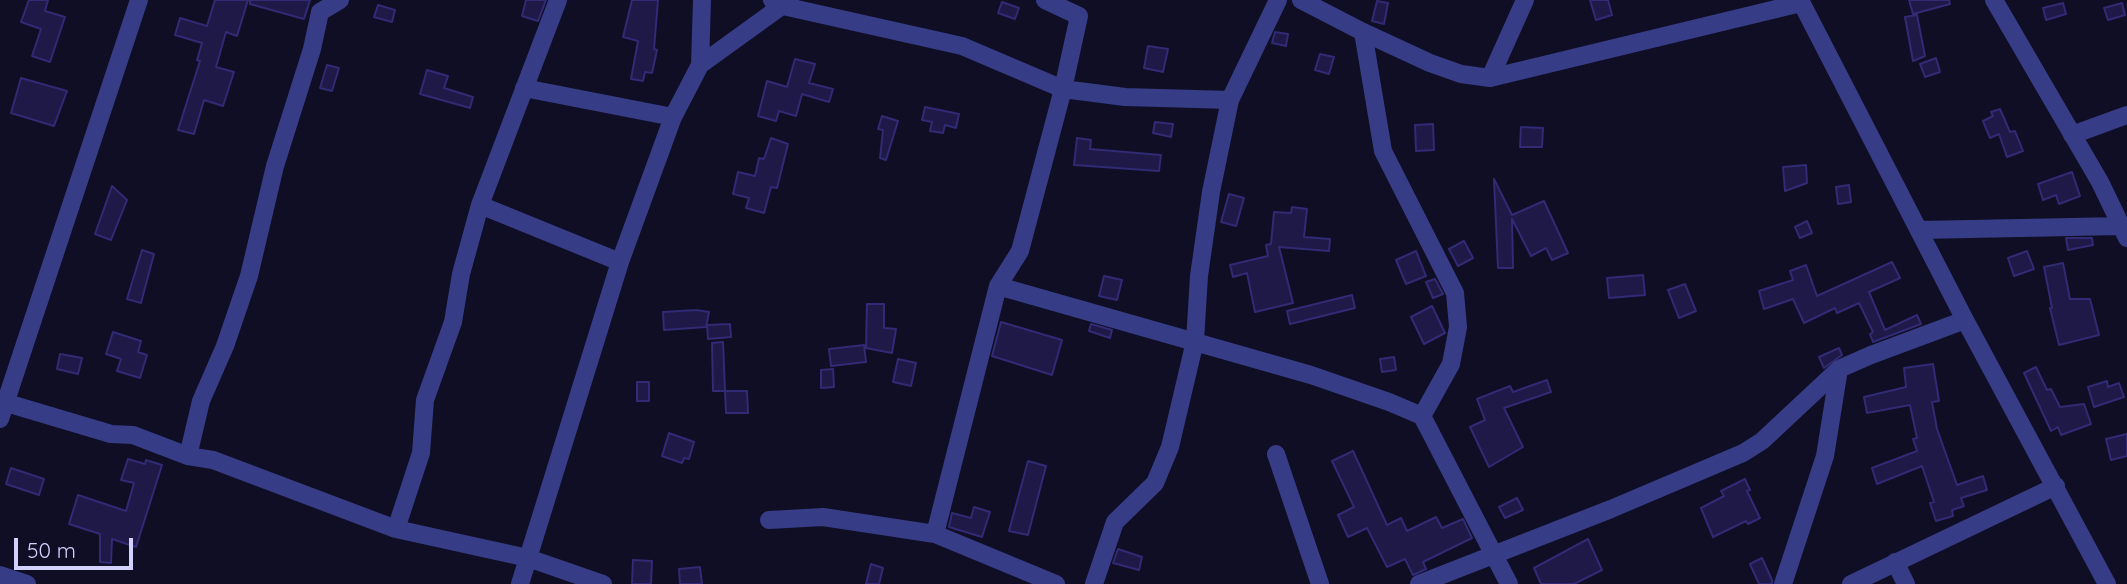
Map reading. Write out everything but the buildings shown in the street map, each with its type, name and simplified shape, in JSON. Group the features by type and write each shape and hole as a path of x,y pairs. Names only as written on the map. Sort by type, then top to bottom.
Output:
{"street":[{"path":"139,0 2,408 111,434 133,435 188,456 213,460 396,529 528,558 603,584"},
{"path":"188,456 201,401 225,346 249,276 275,166 313,49 322,6 340,0"},
{"path":"396,529 421,453 425,400 453,322 461,274 480,205 558,0"},
{"path":"700,65 702,0"},
{"path":"935,534 998,286 1020,251 1063,89 1079,16 1045,0"},
{"path":"1094,584 1115,522 1155,483 1170,447 1195,341 1199,276 1230,100 1278,0"},
{"path":"1301,0 1430,63 1461,74 1490,78 1800,1 1965,320 2107,584"},
{"path":"1490,78 1525,0"},
{"path":"1920,230 2124,232 2100,181 1994,0"},
{"path":"520,584 620,262 673,117 700,65 782,2 961,46 1063,89 1125,97 1230,100"},
{"path":"1363,32 1383,151 1455,293 1458,327 1451,364 1422,416"},
{"path":"524,88 673,117"},
{"path":"2072,135 2127,115"},
{"path":"480,205 620,262"},
{"path":"998,286 1311,375 1422,416 1509,584"},
{"path":"1419,584 1611,509 1753,448 1839,369 1965,320"},
{"path":"1783,584 1825,456 1839,369"},
{"path":"1276,454 1320,584"},
{"path":"1851,584 2056,486"},
{"path":"769,520 823,517 935,534 1056,584"},
{"path":"1895,562 1906,584"},
{"path":"0,575 27,584"}]}
